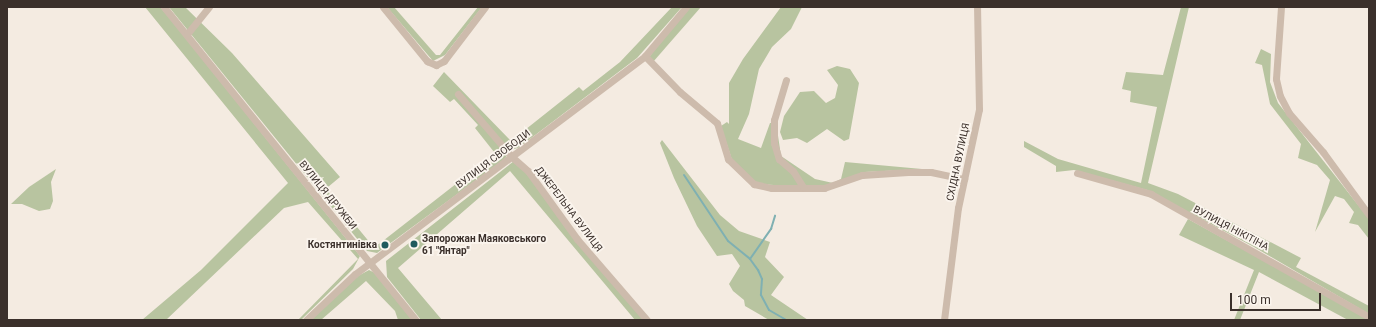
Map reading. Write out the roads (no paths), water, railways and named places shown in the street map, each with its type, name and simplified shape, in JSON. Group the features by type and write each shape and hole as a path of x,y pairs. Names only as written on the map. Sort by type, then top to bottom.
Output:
{"street":[{"name":"ВУЛИЦЯ ДРУЖБИ","path":"164,7 242,100 298,176 416,320"},
{"path":"187,34 209,7"},
{"path":"383,7 427,61 436,65 444,61 486,7"},
{"name":"ВУЛИЦЯ СВОБОДИ","path":"306,320 370,263 645,56 686,7"},
{"name":"СХІДНА ВУЛИЦЯ","path":"944,320 964,179 973,147 979,109 977,7"},
{"path":"1281,7 1276,79 1280,96 1289,113 1323,152 1369,215"},
{"path":"645,56 680,92 716,124 725,155 746,179 766,188 831,188 868,174 931,172 964,179"},
{"path":"786,80 774,120 774,143 779,159 793,171 803,188"},
{"name":"ДЖЕРЕЛЬНА ВУЛИЦЯ","path":"458,94 512,157 528,171 576,239 647,320"},
{"name":"ВУЛИЦЯ НІКІТІНА","path":"1077,173 1151,194 1166,206 1369,317"}],"waterway":[{"path":"684,175 728,241 750,259 758,270 762,279 761,295 769,310 786,320"},
{"path":"750,259 771,229 775,216"}],"place":[{"name":"Запорожан Маяковського 61 \"Янтар\"","path":"414,244"},
{"name":"Костянтинівка","path":"385,245"}]}
